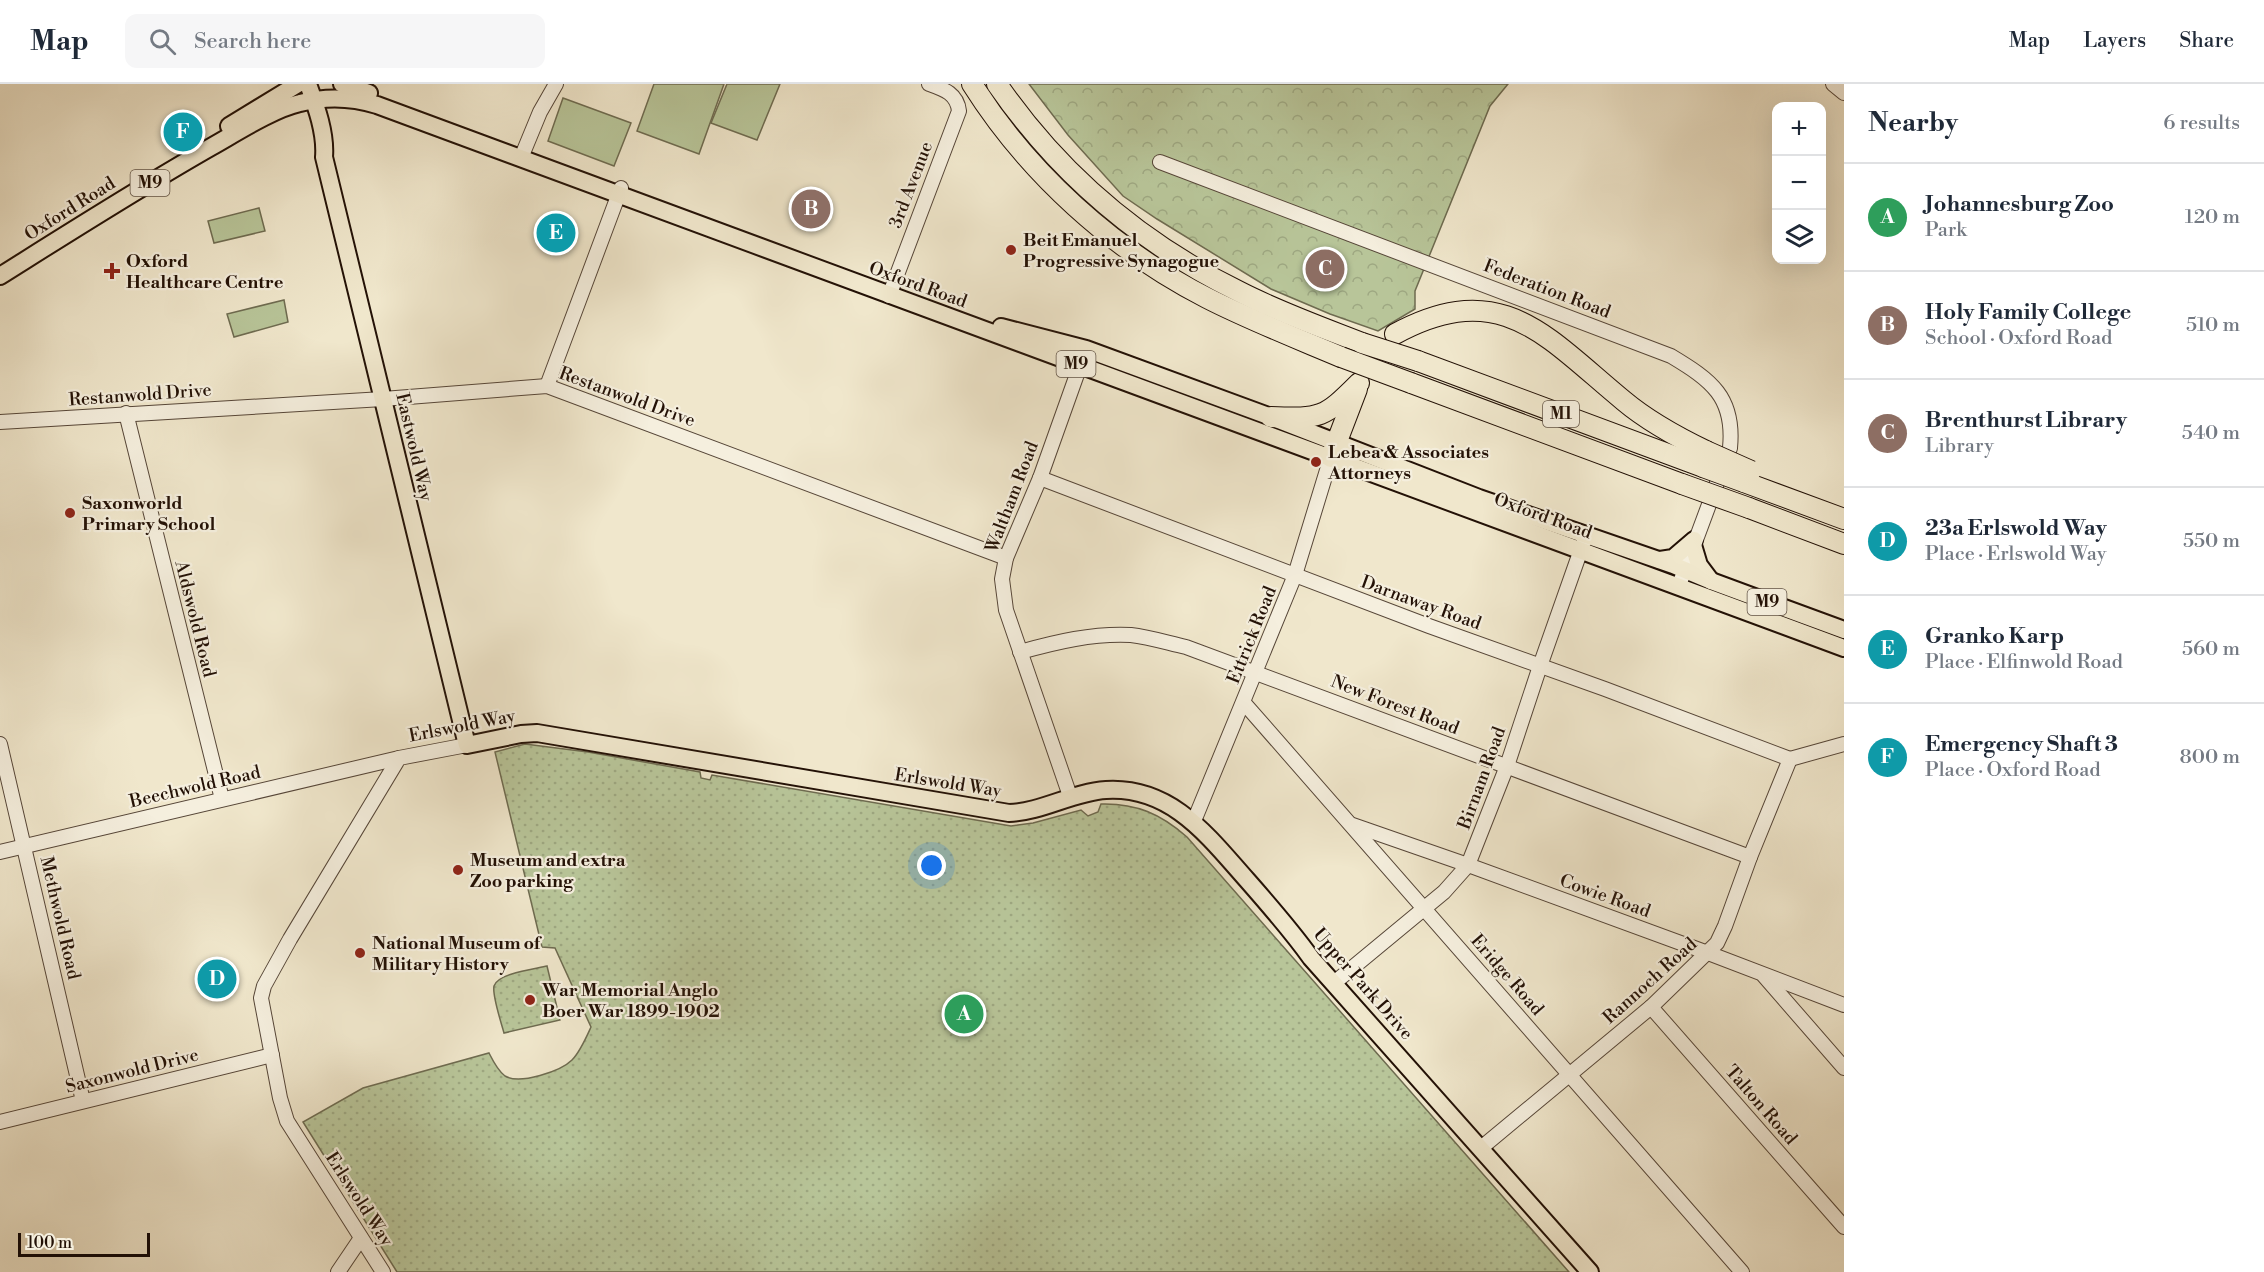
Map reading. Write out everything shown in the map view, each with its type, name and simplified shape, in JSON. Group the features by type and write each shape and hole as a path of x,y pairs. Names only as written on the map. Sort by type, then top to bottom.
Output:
{"highway":[{"name":"M1","path":"972,84 1001,125 1041,172 1095,223 1128,249 1206,298 1341,357 1844,544"},
{"name":"M1","path":"996,84 1030,129 1062,164 1105,204 1146,237 1242,293 1362,343 1705,459 1844,519"},
{"path":"1395,334 1417,322 1455,312 1473,311 1521,321 1548,336 1625,402 1705,459"},
{"path":"1271,417 1320,416 1334,408 1361,380 1334,450"},
{"path":"1747,476 1844,510"}],"main road":[{"path":"298,84 309,101"},
{"name":"Oxford Road","path":"0,267 298,84"},
{"path":"308,84 309,101"},
{"name":"Oxford Road","path":"342,84 522,155 890,292 1271,417 1334,450 1660,560 1844,630"},
{"name":"Oxford Road","path":"0,276 201,153 278,112 309,101 341,97 363,101 522,155"},
{"name":"Eastwold Way","path":"309,101 325,148 324,157 466,745"},
{"name":"Oxford Road","path":"1083,357 1334,450 1581,551 1844,648"},
{"path":"1660,560 1674,557 1694,542 1699,565 1711,581"},
{"name":"Erlswold Way","path":"466,745 537,733 1009,813 1071,796"},
{"name":"Upper Park Drive","path":"1071,796 1104,790 1138,792 1161,800 1194,821 1590,1272"}],"street":[{"path":"522,155 540,112 556,84"},
{"name":"3rd Avenue","path":"890,292 959,111 956,100 945,90 928,84"},
{"path":"1833,84 1844,93"},
{"name":"Federation Road","path":"1160,162 1671,356 1708,380 1723,400 1728,414 1730,448 1678,587"},
{"path":"547,386 619,191"},
{"name":"Waltham Road","path":"1071,796 1020,652 1004,599 1002,579 1006,558 1040,478 1083,357"},
{"name":"Restanwold Drive","path":"0,422 383,399 547,386 1006,558"},
{"name":"Aldswold Road","path":"126,413 222,799"},
{"name":"Ettrick Road","path":"1194,821 1295,575 1334,450"},
{"name":"Darnaway Road","path":"1040,478 1790,759"},
{"name":"Birnam Road","path":"1334,983 1444,892 1468,865 1508,766 1586,534"},
{"name":"New Forest Road","path":"1020,652 1068,640 1112,635 1132,635 1186,647 1750,857"},
{"name":"Eridge Road","path":"1244,703 1742,1272"},
{"name":"Methwold Road","path":"0,744 83,1101"},
{"path":"1790,759 1844,744"},
{"name":"Erlswold Way","path":"383,1272 287,1121 280,1098 261,1004 264,986 290,939 399,758 466,745"},
{"name":"Beechwold Road","path":"0,852 399,758"},
{"name":"Rannoch Road","path":"1481,1148 1651,1007 1717,943 1790,759"},
{"name":"Cowie Road","path":"1353,825 1468,865 1844,1005"},
{"path":"1762,974 1844,1068"},
{"name":"Talton Road","path":"1651,1007 1844,1227"},
{"name":"Saxonwold Drive","path":"0,1122 272,1055"},
{"path":"338,1272 361,1238"}],"green space":[{"path":"654,84 724,84 699,154 637,131"},
{"path":"727,84 780,84 757,140 711,123"},
{"path":"1029,84 1508,84 1490,106 1415,291 1415,309 1378,331 1271,289 1123,196 1068,135"},
{"path":"563,98 631,123 614,166 548,141"},
{"path":"259,208 265,231 214,243 208,221"},
{"path":"284,300 288,322 234,337 227,314"},
{"path":"525,744 588,752 700,772 701,778 710,780 712,775 1011,826 1033,823 1081,810 1088,816 1098,812 1101,804 1137,808 1158,816 1187,837 1569,1272 397,1272 303,1122 363,1088 489,1053 505,1076 520,1079 540,1076 572,1060 591,1027 555,948 542,947 495,752"},
{"path":"547,966 560,1020 504,1033 495,1002 494,986 509,975"}],"place":[{"name":"Emergency Shaft 3","path":"183,132"},
{"name":"Holy Family College","path":"811,209"},
{"name":"Granko Karp","path":"556,233"},
{"name":"Beit Emanuel Progressive Synagogue","path":"1011,250"},
{"name":"Brenthurst Library","path":"1325,269"},
{"name":"Oxford Healthcare Centre","path":"112,271"},
{"name":"Lebea & Associates Attorneys","path":"1316,462"},
{"name":"Saxonworld Primary School","path":"70,513"},
{"name":"Museum and extra Zoo parking","path":"458,870"},
{"name":"National Museum of Military History","path":"360,953"},
{"name":"23a Erlswold Way","path":"217,979"},
{"name":"War Memorial Anglo Boer War 1899-1902","path":"530,1000"},
{"name":"Johannesburg Zoo","path":"964,1014"}]}
